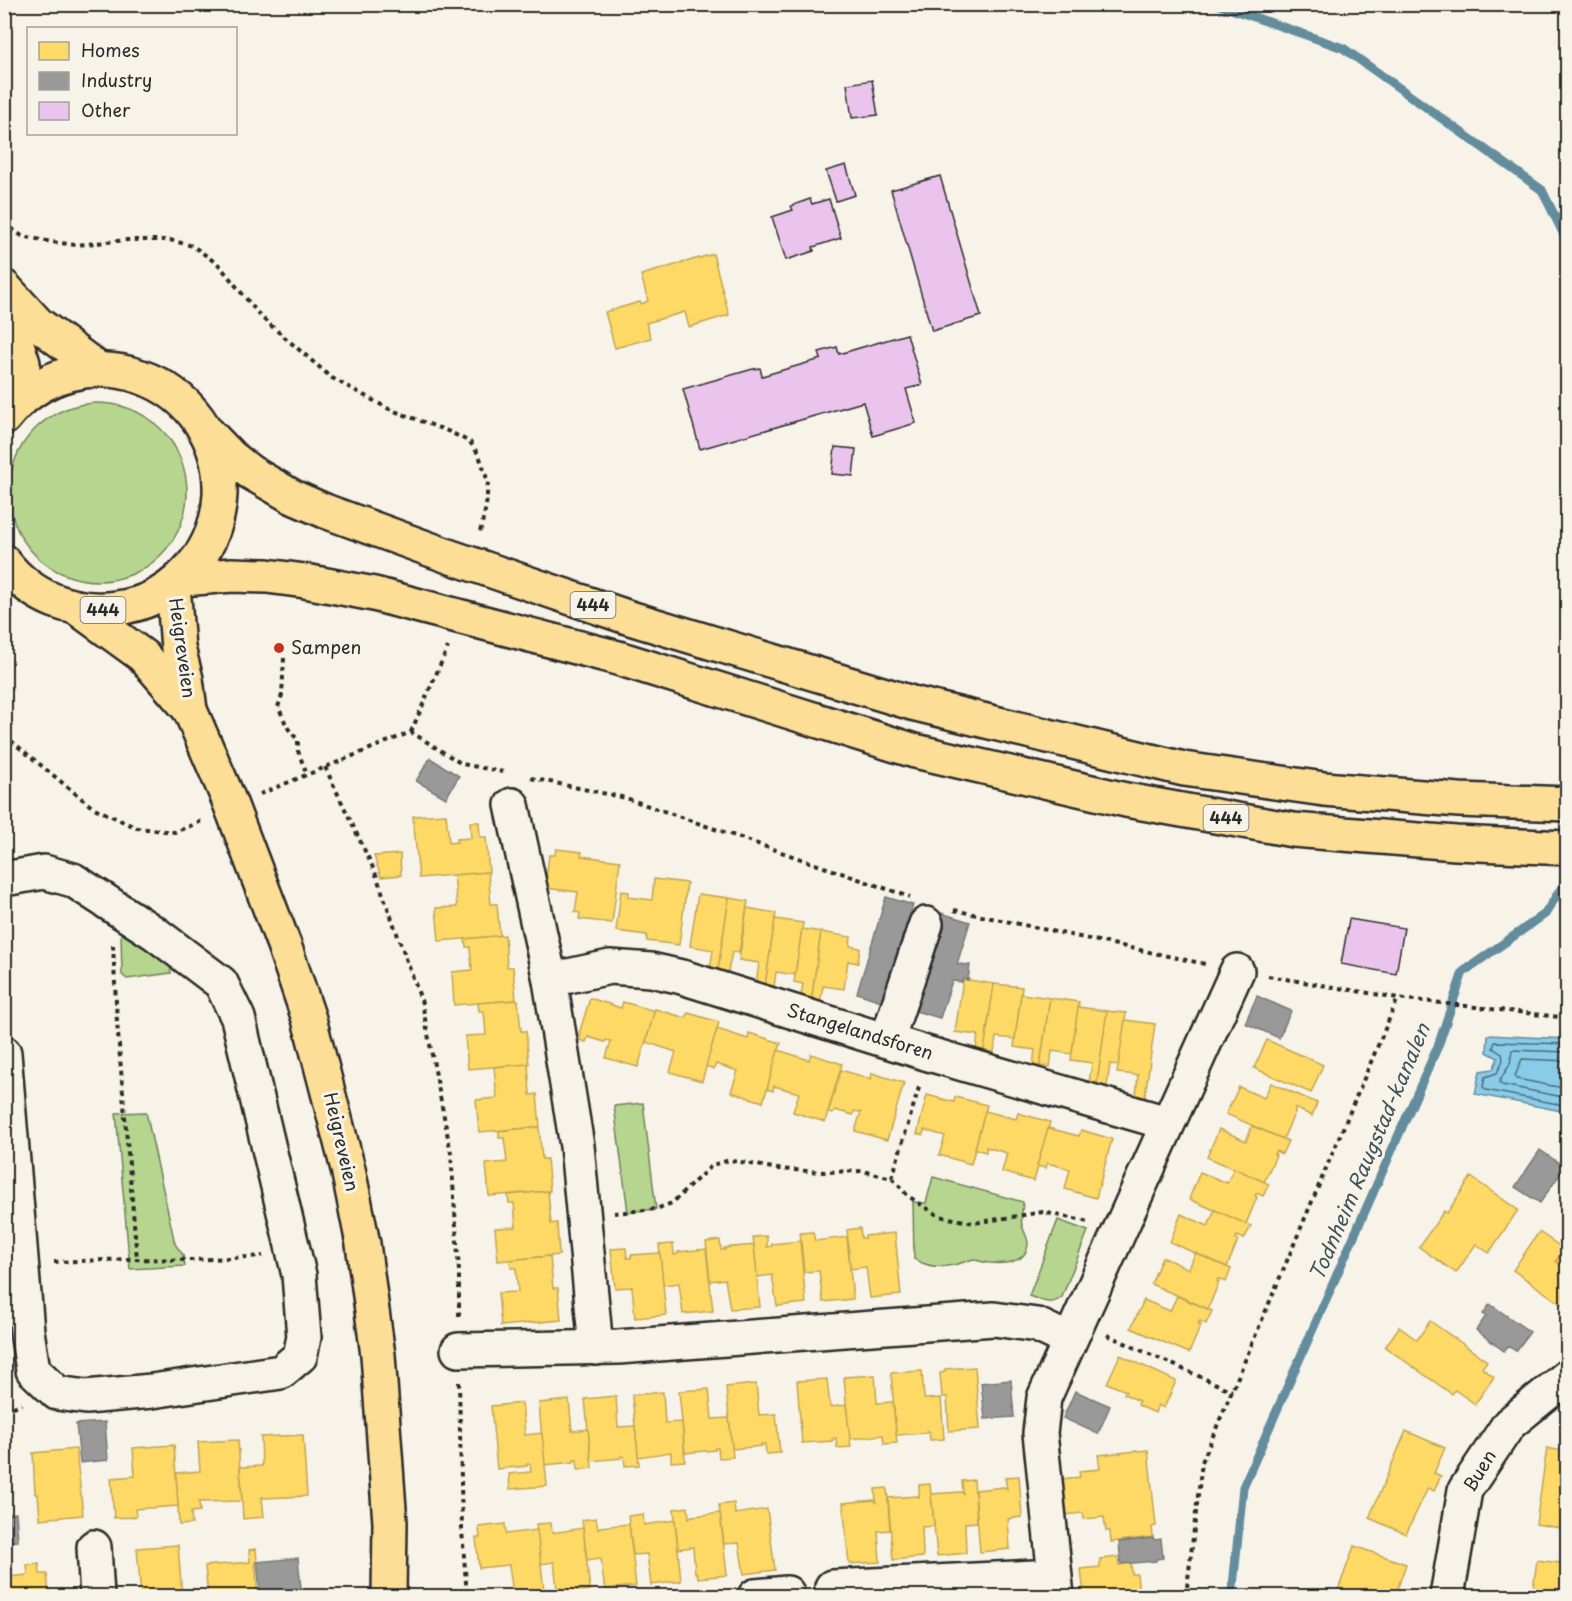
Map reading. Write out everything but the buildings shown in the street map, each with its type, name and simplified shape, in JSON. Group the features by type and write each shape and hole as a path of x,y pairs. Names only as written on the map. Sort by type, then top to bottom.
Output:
{"main road":[{"path":"4,287 38,324 98,369"},
{"path":"4,314 14,335 22,363 12,406"},
{"name":"444","path":"12,406 45,383 70,373 98,369 126,372 157,383 184,403 204,429 231,457 250,472 293,497 326,511 451,557 619,614 912,703 1184,769 1324,789 1459,800 1568,804"},
{"name":"444","path":"4,562 32,590 53,601 77,608 102,610 128,607 152,598 178,582 199,558 212,534 219,508 220,481 215,454 204,429"},
{"name":"444","path":"178,582 232,574 267,576 374,594 618,658 915,751 1126,800 1293,830 1456,843 1568,848"},
{"name":"Heigreveien","path":"178,582 178,648 186,679 190,710 228,798 284,945 309,1019 348,1169 363,1244 378,1355 390,1523 389,1596"},
{"name":"Heigreveien","path":"77,608 143,656 190,710"}],"street":[{"path":"512,806 550,980 577,1146 596,1348"},
{"path":"4,879 44,872 73,880 156,934 221,983 238,1018 299,1275 304,1337 300,1356 280,1372 152,1391 86,1397 57,1394 33,1370 27,1331 4,1053"},
{"path":"887,1040 930,911"},
{"name":"Stangelandsforen","path":"550,980 610,967 651,970 682,977 929,1054 1167,1123"},
{"path":"832,1587 1055,1586 1040,1432 1044,1398 1237,971"},
{"path":"458,1350 596,1348 994,1319 1074,1331"},
{"name":"Buen","path":"1447,1596 1465,1490 1509,1424 1568,1376"},
{"path":"94,1547 97,1596"},
{"path":"755,1596 787,1593"}],"path":[{"path":"4,223 22,236 76,245 127,240 170,240 194,246 219,265 261,317 332,378 389,409 470,442 479,455 488,482 480,537"},
{"path":"256,796 411,732 448,645"},
{"path":"284,658 282,696 278,707 284,716 287,730 298,739 298,751 307,775"},
{"path":"411,732 462,764 508,773"},
{"path":"4,735 92,807 136,828 175,832 208,819"},
{"path":"325,767 375,872 422,1003 451,1153 459,1271 458,1350 462,1530 467,1596"},
{"path":"529,778 626,798 930,911 1237,971 1398,998 1568,1018"},
{"path":"110,904 117,1022 137,1259"},
{"path":"1186,1596 1202,1462 1398,998"},
{"path":"891,1178 929,1054"},
{"path":"584,1216 656,1209 672,1203 712,1165 730,1160 778,1169 824,1172 863,1171 891,1178 908,1196 939,1216 974,1223 1043,1212 1120,1229"},
{"path":"21,1264 137,1259 192,1260 294,1254"},
{"path":"1074,1331 1232,1391"}],"green space":[{"path":"98,403 115,404 132,410 148,418 161,429 172,442 180,458 186,475 186,509 180,526 172,542 161,555 148,566 132,574 115,580 98,581 81,580 64,574 48,566 35,555 24,542 16,526 10,509 9,492 10,475 16,458 24,442 35,429 48,418 64,410 81,404"},
{"path":"121,934 126,934 170,963 171,973 127,979 122,975"},
{"path":"643,1103 656,1209 628,1212 614,1106"},
{"path":"146,1112 175,1244 183,1255 185,1266 130,1269 116,1113"},
{"path":"933,1177 1023,1202 1021,1222 1028,1243 1021,1257 1006,1263 988,1263 973,1259 943,1266 929,1265 914,1259 913,1202 926,1203"},
{"path":"1058,1220 1088,1231 1062,1297 1054,1302 1046,1302 1029,1296"}],"water":[{"path":"1488,1035 1567,1039 1567,1112 1475,1094 1480,1071 1493,1069 1498,1058 1487,1052"}],"waterway":[{"name":"Todnheim Raugstad-kanalen","path":"1217,4 1343,48 1542,190 1568,243"},
{"name":"Todnheim Raugstad-kanalen","path":"1232,1596 1243,1487 1438,1046 1463,972 1545,914 1564,884 1568,754"}],"place":[{"name":"Sampen","path":"279,648"}]}
